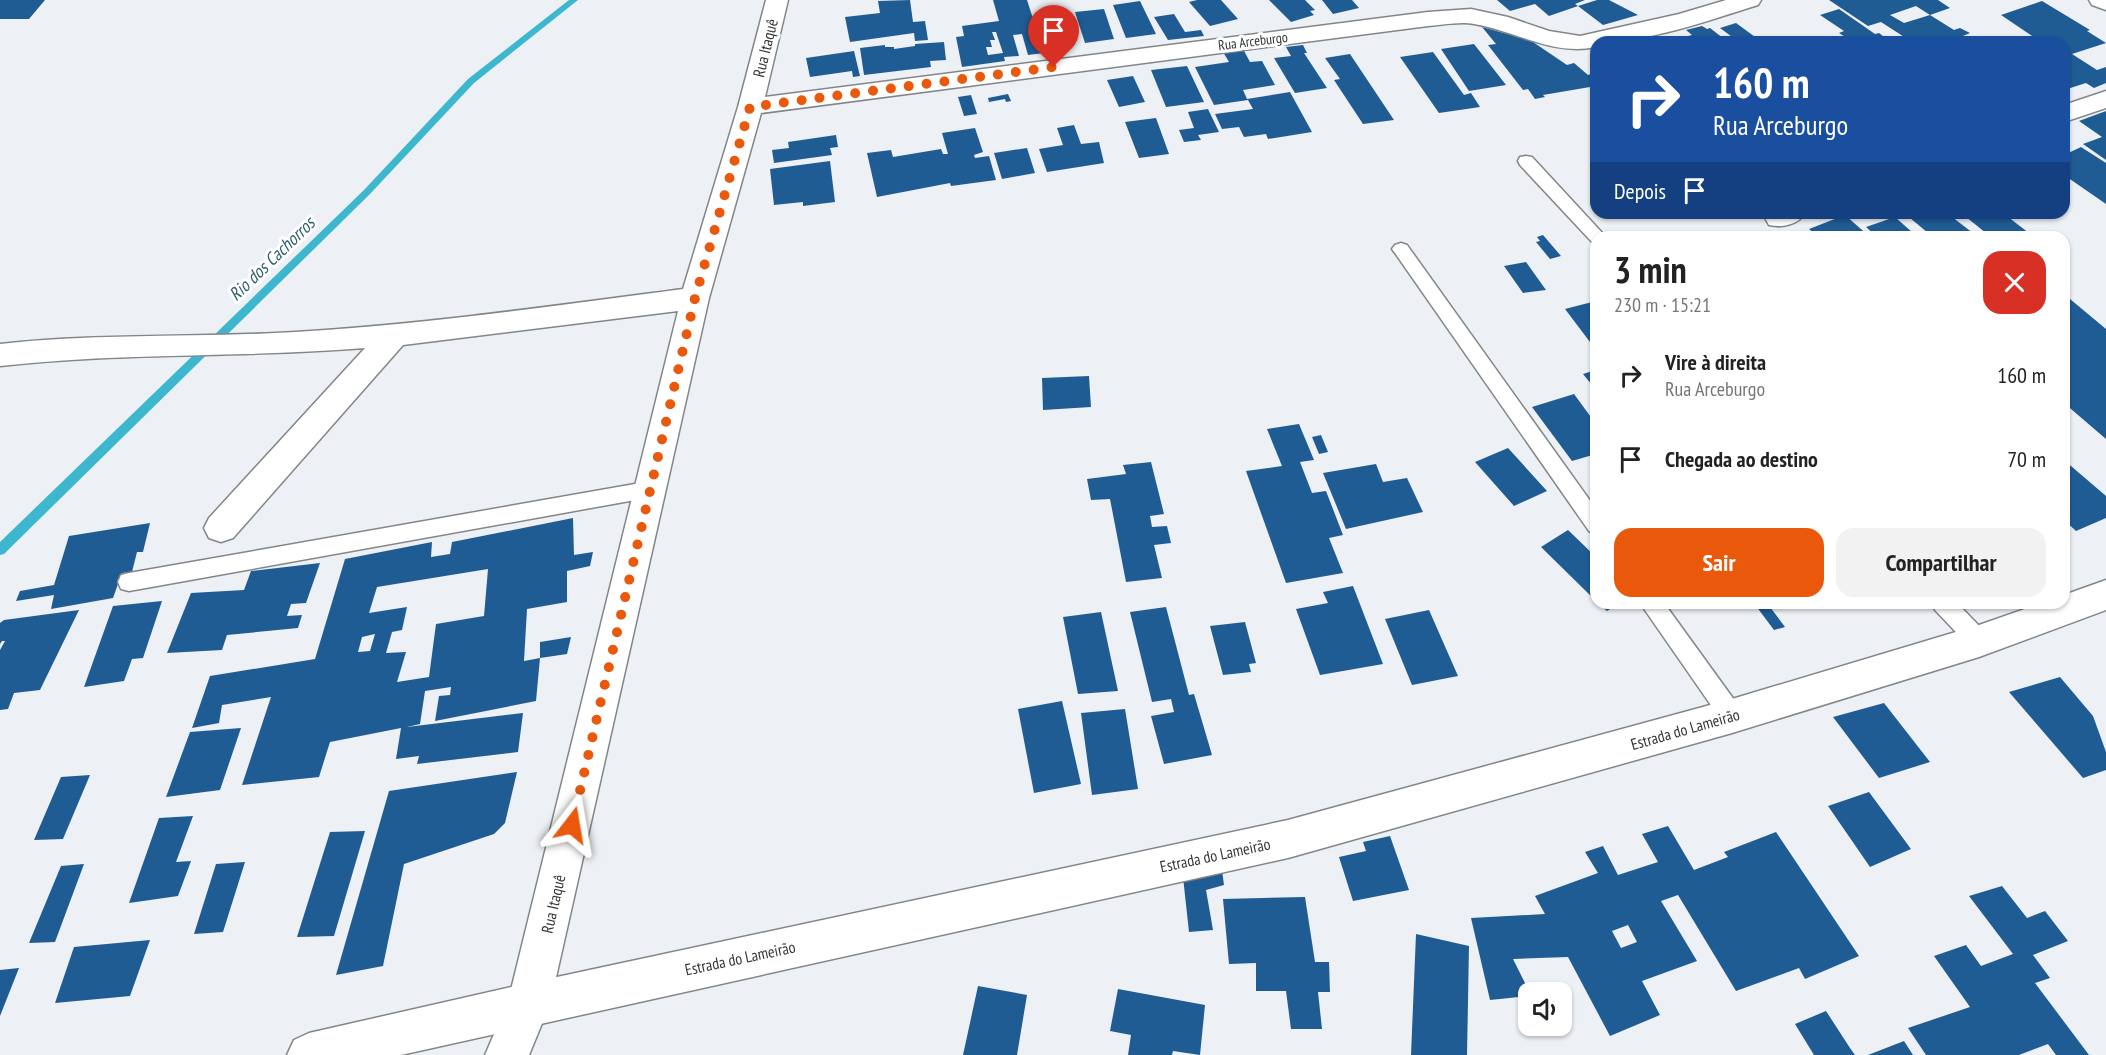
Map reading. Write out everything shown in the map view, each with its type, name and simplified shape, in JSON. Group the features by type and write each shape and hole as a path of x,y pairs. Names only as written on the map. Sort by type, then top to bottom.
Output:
{"street":[{"name":"Rua Itaquê","path":"507,1055 529,1004 652,489 695,298 750,107 777,0"},
{"path":"1658,0 1684,20"},
{"name":"Rua Arceburgo","path":"1612,36 1684,20 1750,0"},
{"path":"2100,0 2106,3"},
{"name":"Rua Arceburgo","path":"750,107 1428,19 1471,16 1500,22 1545,38 1580,43 1590,41"},
{"path":"2070,112 2106,99"},
{"path":"0,356 163,345 271,344 436,332 695,298"},
{"path":"221,528 395,334"},
{"name":"Estrada do Lameirão","path":"309,1055 529,1004 1288,839 1732,716 1979,642 2106,596"}],"lane":[{"path":"1526,161 1591,231"},
{"path":"1401,249 1590,517"},
{"path":"129,582 652,489"},
{"path":"1656,609 1732,716"},
{"path":"1949,609 1979,642"}],"building":[{"path":"0,0 45,0 29,19 0,19"},
{"path":"910,0 913,22 925,21 928,40 915,41 914,33 850,42 845,17 880,13 878,1"},
{"path":"993,0 1027,0 1044,53 1028,55 1022,34 1013,35 1019,56 1004,57 1005,61 962,67 956,37 964,36 962,26 999,21","holes":["992,32 996,32 1003,53 988,55 986,47 992,47 990,40 995,40"]},
{"path":"1221,0 1238,19 1210,26 1189,2"},
{"path":"1269,0 1305,0 1315,10 1310,11 1314,15 1291,22"},
{"path":"1322,0 1352,0 1359,8 1333,14"},
{"path":"1497,0 1585,0 1575,4 1578,6 1549,16 1535,4 1510,11"},
{"path":"1597,0 1609,0 1638,15 1603,25 1578,6"},
{"path":"1829,0 1938,0 1950,8 1930,15 1954,30 1960,28 1970,33 1963,36 1903,36 1881,22 1868,26","holes":["1916,6 1930,15 1904,23 1890,15"]},
{"path":"1140,1 1156,34 1126,38 1113,5"},
{"path":"2042,1 2090,30 2087,31 2106,43 2072,54 2097,70 2106,67 2106,83 2094,88 2086,83 2070,88 2070,36 2032,36 2001,15"},
{"path":"1104,9 1114,39 1085,43 1075,12"},
{"path":"1839,9 1875,34 1879,33 1883,36 1844,36 1839,33 1844,31 1820,15"},
{"path":"1174,14 1185,32 1201,30 1204,36 1168,40 1154,17"},
{"path":"1736,23 1754,36 1731,36 1720,28"},
{"path":"1702,26 1710,28 1720,36 1688,36 1692,35 1686,30"},
{"path":"1482,27 1530,40 1567,65 1574,63 1590,74 1590,87 1543,95 1545,97 1535,99 1528,89 1523,90 1488,45 1496,44"},
{"path":"944,42 946,60 930,61 931,67 864,75 860,48 885,45 885,47 894,47 894,49 915,46 915,44"},
{"path":"1474,44 1506,85 1469,91 1441,49"},
{"path":"1303,45 1307,53 1304,53 1327,88 1295,93 1274,58 1291,56 1286,47"},
{"path":"1243,49 1250,62 1262,61 1275,85 1243,90 1247,99 1290,92 1312,132 1268,139 1266,134 1244,137 1239,127 1222,129 1215,114 1253,109 1248,100 1214,105 1195,67 1229,62 1223,52"},
{"path":"854,51 860,76 853,77 852,71 810,77 806,58"},
{"path":"1433,52 1464,95 1471,93 1480,107 1439,113 1400,57"},
{"path":"1350,54 1394,120 1363,124 1334,80 1340,79 1325,58"},
{"path":"1187,66 1204,102 1166,107 1151,70"},
{"path":"1133,76 1145,102 1119,107 1107,80"},
{"path":"1008,94 1011,101 1006,102 1005,99 989,102 988,98"},
{"path":"971,95 977,114 964,116 958,97"},
{"path":"1208,109 1219,132 1198,135 1201,140 1184,142 1179,130 1194,128 1188,112"},
{"path":"2106,111 2106,160 2083,144 2102,137 2079,121"},
{"path":"1156,118 1169,154 1139,158 1125,122"},
{"path":"1074,125 1081,144 1099,142 1104,163 1047,172 1039,149 1063,145 1057,128"},
{"path":"975,128 983,152 974,155 975,158 989,156 996,180 951,186 950,183 877,197 867,153 891,150 893,157 941,149 943,154 948,154 942,133"},
{"path":"836,135 838,147 830,148 832,155 774,163 772,150 789,148 788,142"},
{"path":"2081,147 2106,163 2106,204 2070,179 2070,152"},
{"path":"1027,148 1035,173 1002,179 994,153"},
{"path":"830,161 835,202 803,206 803,202 774,205 770,169"},
{"path":"1835,219 1850,219 1863,231 1811,231 1809,229"},
{"path":"1889,219 1897,219 1911,231 1870,231 1866,227"},
{"path":"1911,219 1955,219 1970,231 1926,231"},
{"path":"1968,219 2011,219 2026,231 1984,231"},
{"path":"1543,235 1561,256 1550,259 1536,242 1540,241 1537,237"},
{"path":"1526,262 1546,290 1523,293 1504,266"},
{"path":"2070,299 2106,329 2106,439 2070,408"},
{"path":"1590,303 1590,342 1565,309"},
{"path":"1590,372 1590,383 1583,374"},
{"path":"1089,376 1091,407 1043,410 1042,378"},
{"path":"1574,394 1590,416 1590,456 1572,461 1532,407"},
{"path":"1299,424 1314,460 1300,462 1312,493 1326,491 1343,535 1329,538 1343,573 1286,583 1246,471 1282,466 1267,429"},
{"path":"1321,435 1328,452 1319,454 1312,437"},
{"path":"1508,448 1547,491 1514,506 1475,462"},
{"path":"1151,462 1164,514 1150,516 1152,527 1167,526 1171,543 1154,545 1162,578 1126,582 1110,499 1091,500 1087,479 1126,474 1123,465"},
{"path":"1376,464 1383,482 1407,478 1423,512 1346,529 1323,473"},
{"path":"2070,465 2106,496 2106,518 2076,531 2070,526"},
{"path":"573,518 574,555 593,552 590,566 567,571 567,602 527,609 524,661 540,658 536,701 435,721 439,696 450,695 451,687 425,691 420,724 407,727 523,713 518,752 417,764 419,756 396,759 401,728 330,742 319,777 242,785 271,697 222,705 219,723 192,728 210,676 315,659 345,559 432,542 431,557 450,554 452,542","holes":["488,569 484,616 436,624 429,677 397,682 406,652 386,653 392,632 402,630 407,607 369,613 377,587","375,634 370,651 358,652 362,637"]},
{"path":"150,523 143,552 137,552 132,572 122,573 113,598 51,609 54,595 16,601 20,591 54,585 69,536"},
{"path":"1568,530 1590,551 1590,595 1541,547"},
{"path":"320,563 306,603 291,604 287,616 302,615 298,628 227,635 222,650 167,653 191,593 244,590 251,571"},
{"path":"1353,586 1383,664 1320,675 1296,609 1328,603 1323,592"},
{"path":"162,601 143,658 132,659 124,681 84,687 113,606"},
{"path":"1166,607 1189,695 1194,694 1212,755 1164,764 1151,716 1174,712 1171,699 1152,702 1130,612"},
{"path":"1758,609 1772,609 1785,627 1774,630"},
{"path":"79,610 40,690 14,693 8,709 0,710 0,650 5,641 0,644 0,623 4,620"},
{"path":"1429,610 1458,676 1412,685 1385,619"},
{"path":"1101,612 1118,691 1078,694 1063,617"},
{"path":"1245,622 1256,663 1249,664 1251,672 1223,675 1210,626"},
{"path":"571,637 567,654 540,658 540,642"},
{"path":"2060,677 2093,716 2106,752 2106,770 2083,778 2009,692"},
{"path":"1062,701 1081,784 1034,793 1018,709"},
{"path":"1884,703 1930,762 1879,778 1833,717"},
{"path":"1125,709 1138,789 1092,795 1081,713"},
{"path":"241,728 220,790 166,797 190,732"},
{"path":"517,772 505,823 494,834 404,864 383,966 336,975 389,791"},
{"path":"90,775 63,839 34,840 61,777"},
{"path":"1869,792 1911,849 1870,867 1828,806"},
{"path":"193,816 176,862 191,861 178,896 129,903 159,818"},
{"path":"1668,826 1694,870 1728,857 1724,852 1776,832 1859,956 1805,979 1799,968 1736,991 1678,895 1661,901 1697,961 1642,981 1660,1015 1610,1036 1568,957 1513,959 1524,982 1518,982 1518,997 1490,1000 1471,918 1545,914 1535,896 1598,873 1585,852 1603,846 1618,875 1658,862 1642,834","holes":["1628,925 1637,942 1621,948 1612,931"]},
{"path":"365,831 334,936 297,937 330,832"},
{"path":"1390,836 1409,890 1353,901 1339,857 1366,851 1363,842"},
{"path":"245,862 223,932 194,934 216,864"},
{"path":"84,864 55,942 29,943 61,866"},
{"path":"1222,870 1224,885 1206,890 1213,930 1189,932 1183,877"},
{"path":"2002,886 2027,918 2045,911 2068,941 2033,955 2050,978 2035,983 2089,1055 2056,1055 2048,1044 2019,1055 1926,1055 1908,1028 1970,1007 1934,956 1966,945 1981,966 2013,954 1969,896"},
{"path":"1305,897 1315,962 1329,962 1330,992 1318,992 1322,1029 1291,1029 1286,991 1256,991 1256,963 1229,964 1223,899"},
{"path":"1416,934 1469,946 1467,1055 1411,1055"},
{"path":"150,940 130,996 55,1003 74,947"},
{"path":"19,968 0,1016 0,970"},
{"path":"978,986 1027,995 1017,1055 963,1055"},
{"path":"1118,989 1205,1005 1200,1055 1173,1051 1172,1055 1128,1055 1131,1035 1110,1031"},
{"path":"1826,1011 1855,1055 1814,1055 1795,1024"},
{"path":"1904,1041 1913,1055 1868,1055"}],"waterway":[{"name":"Rio dos Cachorros","path":"0,550 367,192 471,81 574,0"}],"route":[{"path":"572,825 695,298 750,107 1054,67"}]}
